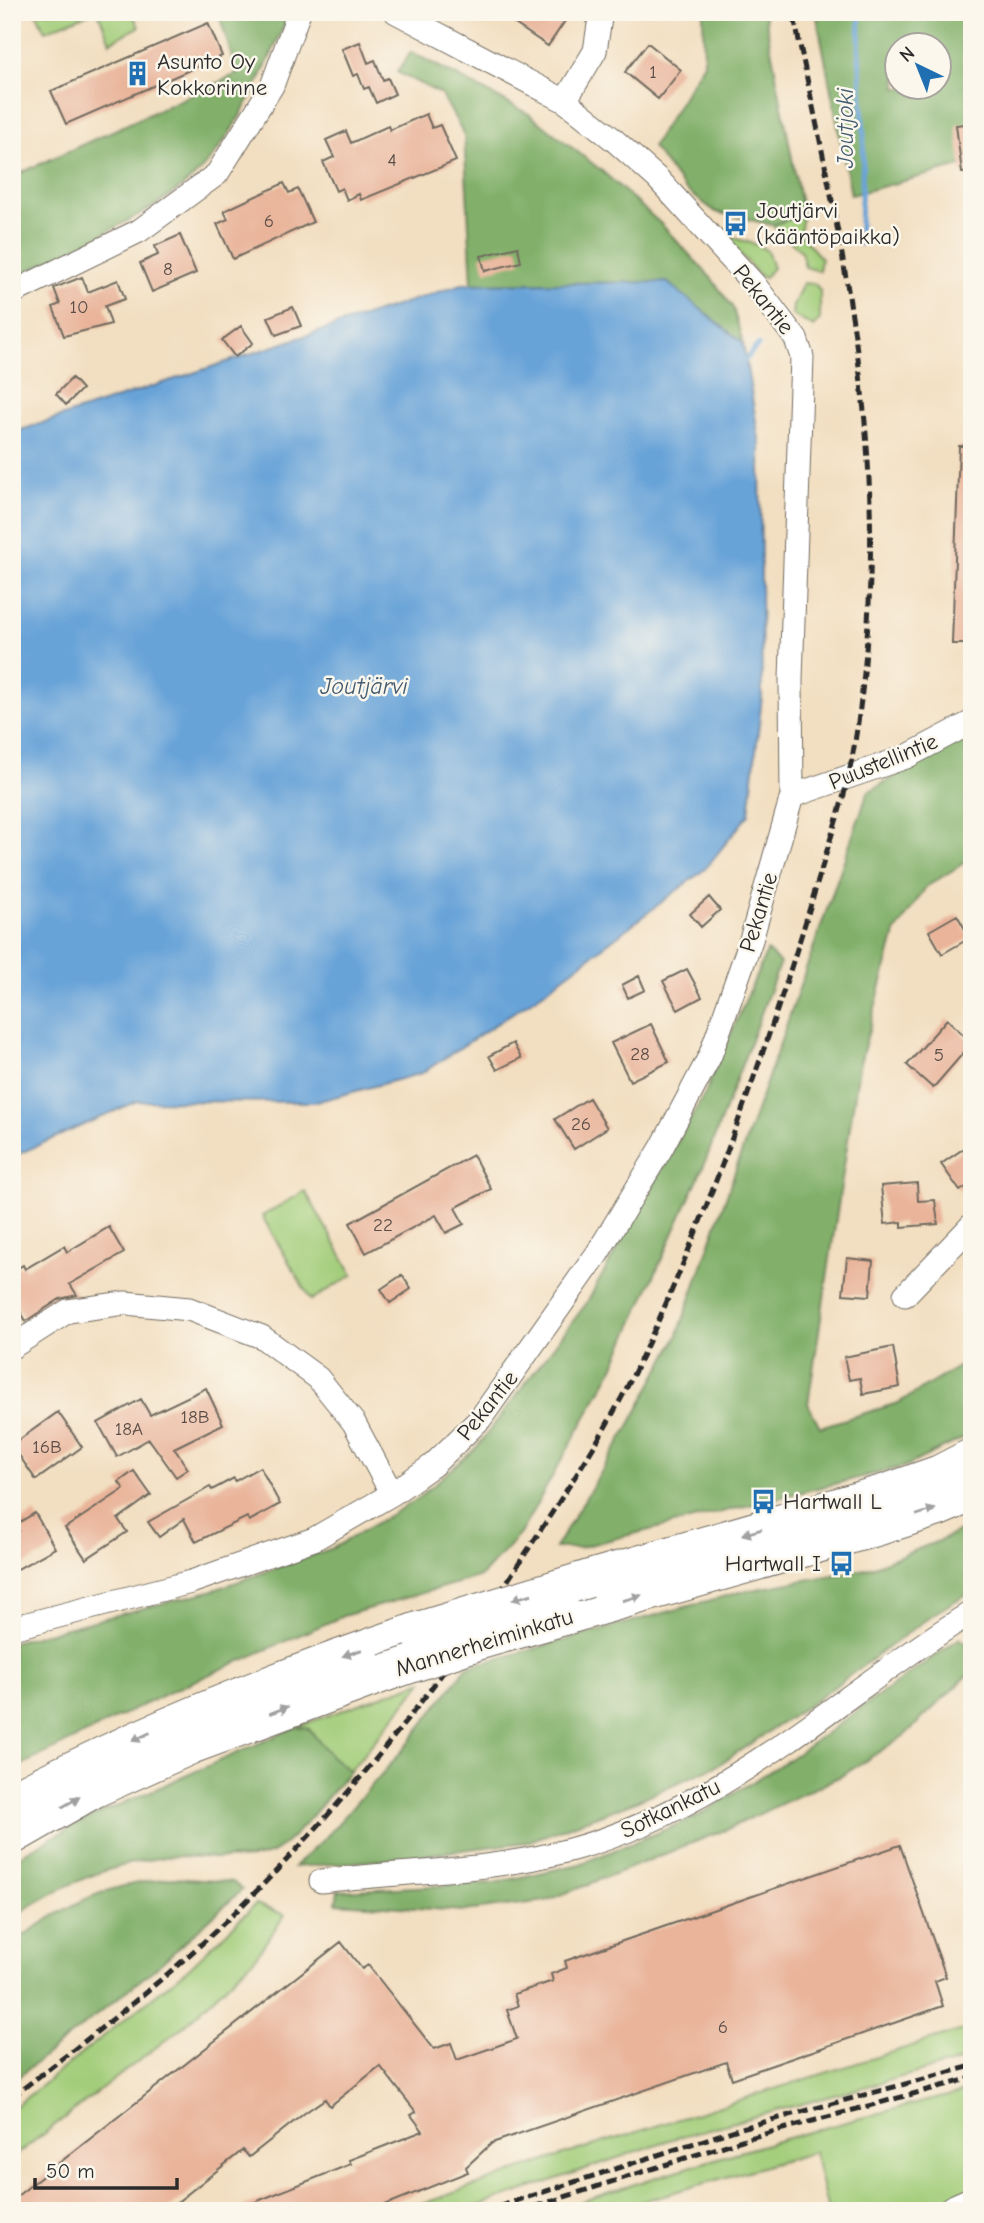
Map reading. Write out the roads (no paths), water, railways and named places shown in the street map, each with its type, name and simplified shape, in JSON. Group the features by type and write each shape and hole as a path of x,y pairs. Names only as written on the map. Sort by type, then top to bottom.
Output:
{"main road":[{"name":"Mannerheiminkatu","path":"12,1800 180,1719 302,1670 417,1631 588,1579 888,1492 939,1474 972,1457"},
{"name":"Mannerheiminkatu","path":"12,1836 94,1789 192,1745 385,1673 482,1640 878,1527 937,1508 972,1493"}],"street":[{"path":"18,290 139,231 217,174 272,86 299,12"},
{"name":"Pekantie","path":"12,1628 191,1582 302,1543 392,1494 433,1465 480,1419 597,1254 661,1149 710,1056 751,940 792,796 792,679 802,358 796,339 754,284 658,179 565,101 396,12"},
{"path":"565,101 595,51 601,12"},
{"name":"Puustellintie","path":"792,796 906,757 972,722"},
{"path":"905,1295 972,1225"},
{"path":"12,1347 68,1311 125,1303 189,1309 262,1337 318,1378 355,1423 392,1494"},
{"name":"Sotkankatu","path":"321,1881 502,1865 573,1849 630,1830 698,1798 757,1763 830,1713 881,1672 972,1612"},
{"path":"954,2211 972,2203"}],"water":[{"name":"Joutjärvi","path":"667,282 743,343 760,445 762,697 749,814 705,869 544,992 422,1073 316,1102 137,1101 12,1157 12,433 462,284"}],"waterway":[{"name":"Joutjoki","path":"859,244 864,137 859,53 860,12"},
{"name":"Joutjoki","path":"746,359 758,345"}],"railway":[{"path":"12,2097 147,1991 224,1923 350,1790 426,1695 497,1596 612,1416 672,1290 722,1166 783,992 844,795 857,728 868,627 870,505 859,363 836,222 793,12"},
{"path":"485,2211 738,2129 972,2066"},
{"path":"521,2211 742,2140 972,2078"}],"place":[{"name":"Asunto Oy Kokkorinne","path":"137,74"},
{"name":"Joutjärvi (kääntöpaikka)","path":"736,223"},
{"name":"Hartwall L","path":"763,1501"},
{"name":"Hartwall I","path":"841,1563"}]}
